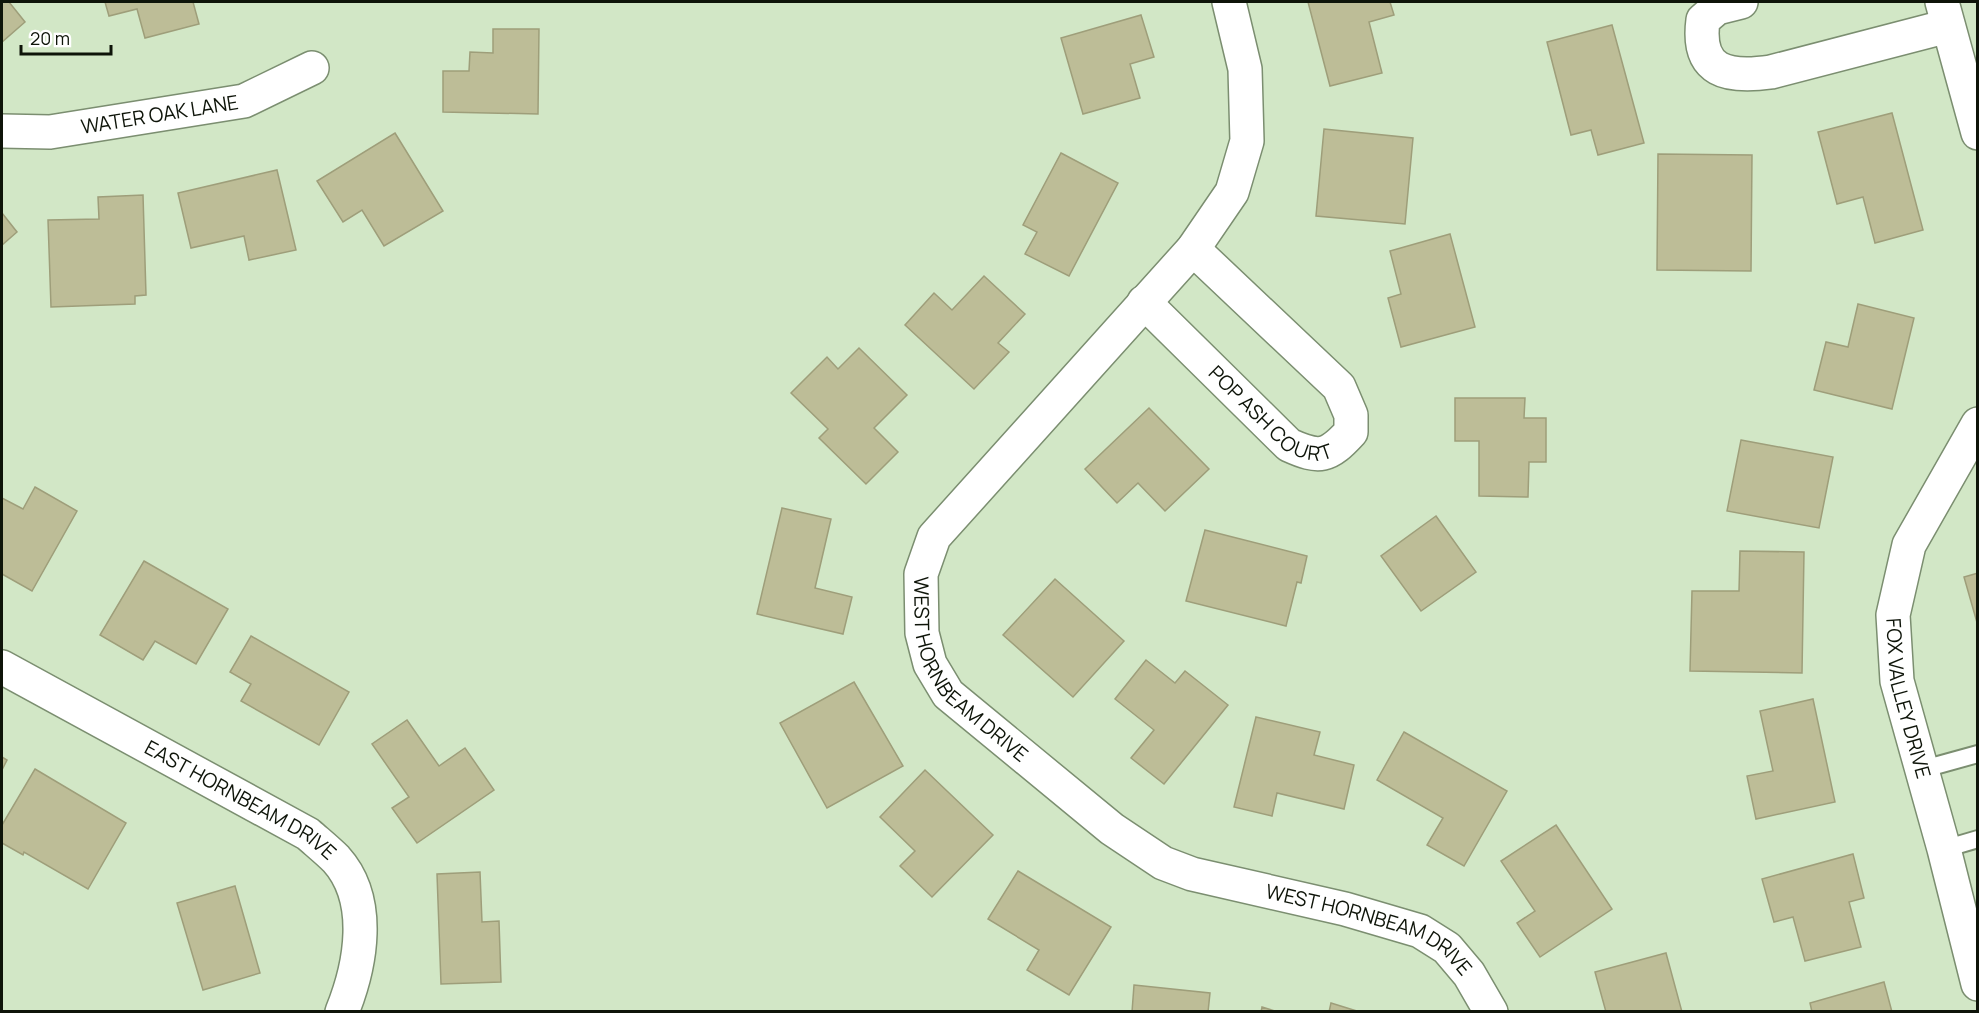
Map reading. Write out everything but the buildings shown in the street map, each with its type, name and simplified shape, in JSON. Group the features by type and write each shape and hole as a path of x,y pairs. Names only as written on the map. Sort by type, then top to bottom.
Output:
{"street":[{"name":"WEST HORNBEAM DRIVE","path":"1229,2 1245,69 1247,141 1232,192 1193,249 934,537 921,574 922,633 930,664 948,694 1112,828 1163,863 1192,874 1345,909 1420,931 1447,948 1469,974 1491,1011"},
{"path":"1741,2 1718,8 1703,20 1701,41 1706,57 1719,70 1741,76 1771,72 1945,14 1977,133"},
{"name":"WATER OAK LANE","path":"2,131 51,132 244,101 312,68"},
{"name":"POP ASH COURT","path":"1144,302 1289,445 1312,455 1335,450 1351,432 1351,415 1339,387 1193,249"},
{"name":"FOX VALLEY DRIVE","path":"1977,424 1909,545 1893,615 1897,681 1920,770 1944,849 1977,984"},
{"name":"EAST HORNBEAM DRIVE","path":"2,667 308,834 337,860 354,888 360,921 357,974 342,1011"}],"lane":[{"path":"1920,770 1977,754"},
{"path":"1944,849 1977,839"}]}
